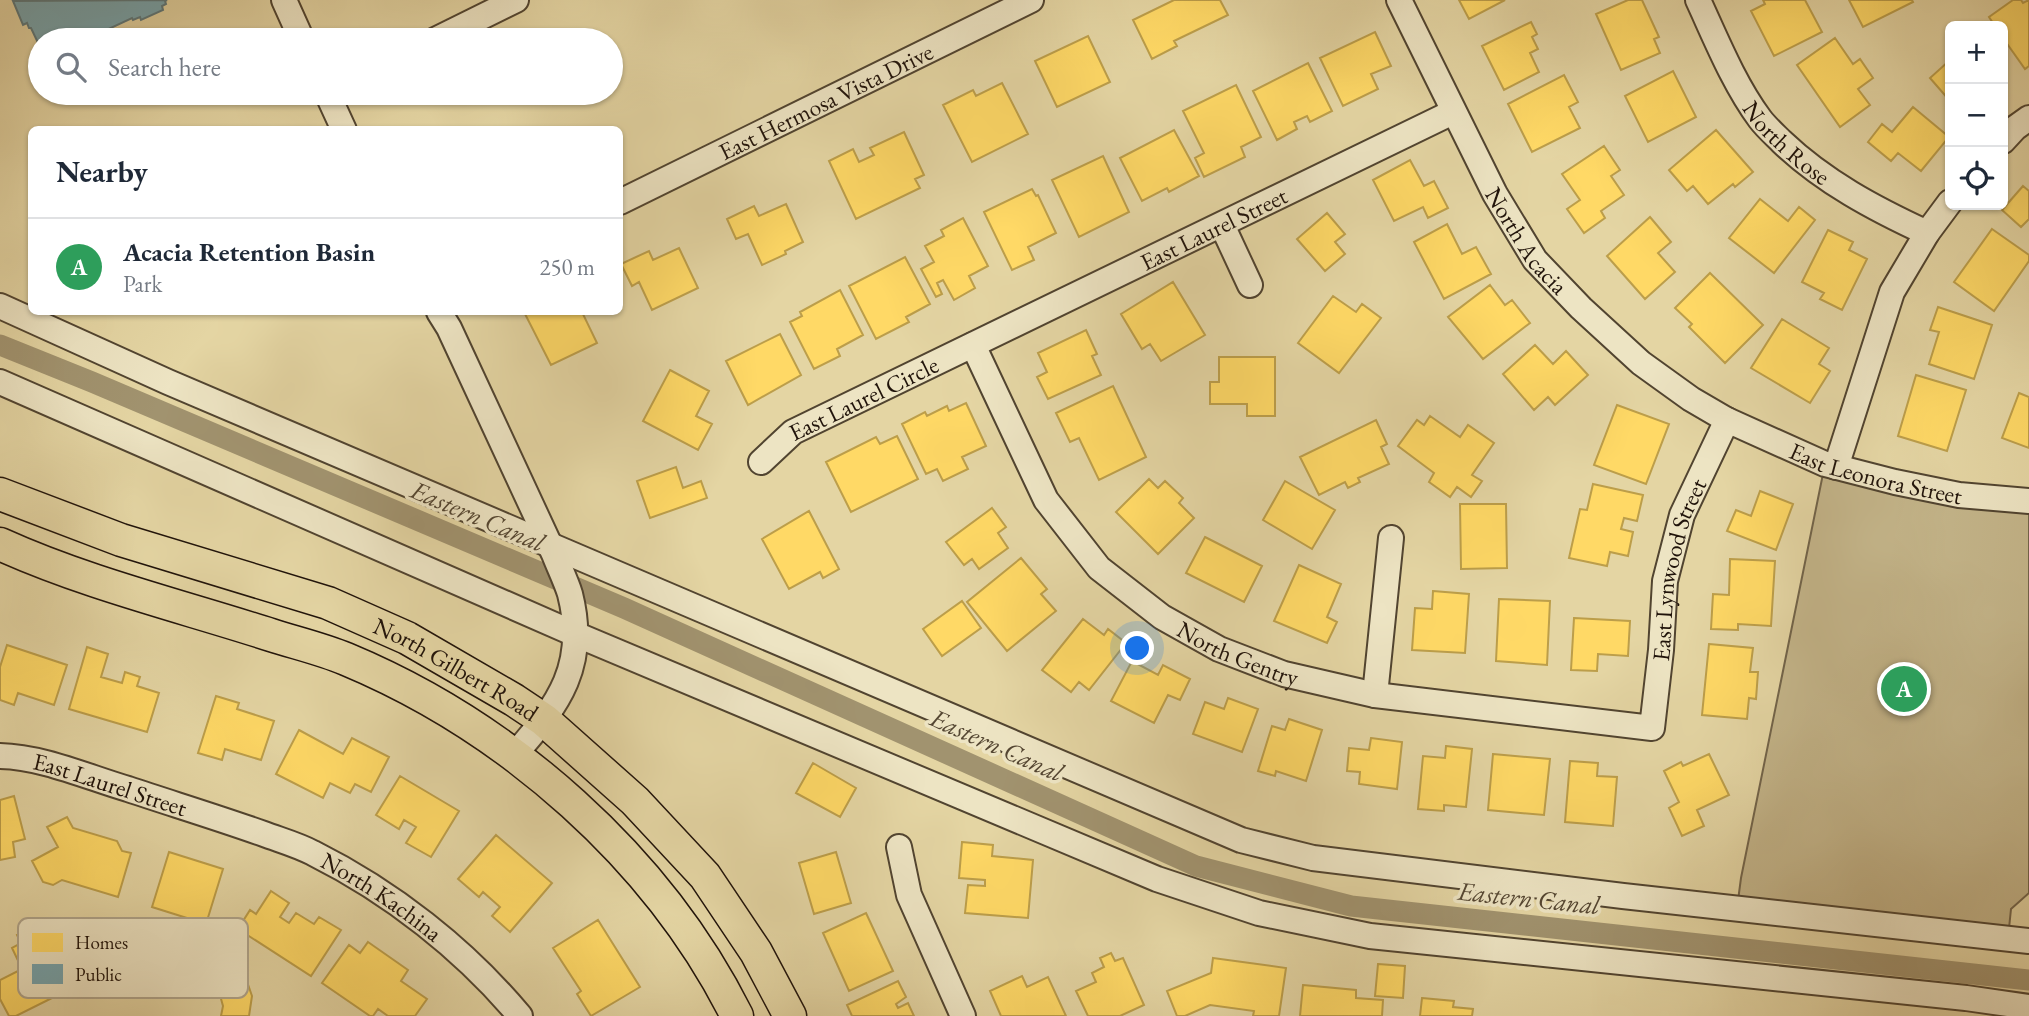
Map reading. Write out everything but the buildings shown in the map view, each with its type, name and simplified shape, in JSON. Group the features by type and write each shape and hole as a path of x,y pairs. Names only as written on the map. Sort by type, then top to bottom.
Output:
{"main road":[{"name":"North Gilbert Road","path":"0,494 121,540 328,603 407,638 485,682 544,720 635,801 705,876 755,952 790,1016"},
{"name":"North Gilbert Road","path":"0,544 106,584 345,659 431,700 515,754 603,832 673,912 717,976 737,1016"}],"street":[{"path":"284,0 297,28"},
{"path":"459,28 516,0"},
{"name":"East Hermosa Vista Drive","path":"623,201 1031,0"},
{"name":"North Acacia","path":"1399,0 1495,194 1535,260 1581,308 1641,363 1691,399 1727,420"},
{"name":"North Rose","path":"1698,0 1724,57 1760,120 1802,160 1843,189 1883,213 1927,233"},
{"path":"333,105 342,126"},
{"name":"East Laurel Street","path":"974,345 1453,112"},
{"path":"2008,136 2029,118"},
{"path":"1836,467 1892,292 1927,233 1945,209"},
{"path":"1222,225 1250,285"},
{"path":"0,306 552,549 1241,840 1327,859 1623,896 2029,941"},
{"path":"441,315 552,549 569,593 575,628 573,657 560,697 515,754"},
{"name":"East Laurel Circle","path":"761,462 793,432 974,345"},
{"name":"North Gentry","path":"974,345 1046,500 1100,568 1162,617 1219,649 1284,674 1375,695 1652,728"},
{"path":"0,382 1157,879 1259,913 1370,936 1966,998 2029,1007"},
{"name":"East Leonora Street","path":"1727,420 1836,467 1959,495 2029,501"},
{"name":"East Lynwood Street","path":"1652,728 1665,581 1682,515 1727,420"},
{"path":"1375,695 1391,538"},
{"name":"East Laurel Street","path":"0,756 12,756 58,768 218,817"},
{"name":"North Kachina","path":"218,817 312,852 378,890 441,936 495,987 520,1016"},
{"path":"899,847 909,895 963,1016"}],"shaded area":[{"path":"1825,464 2029,501 2029,893 2011,909 2008,938 1737,908"}],"waterway":[{"name":"Eastern Canal","path":"0,345 624,608 1196,866 1351,906 2029,980"}],"place":[{"name":"Acacia Retention Basin","path":"1904,689"}]}
